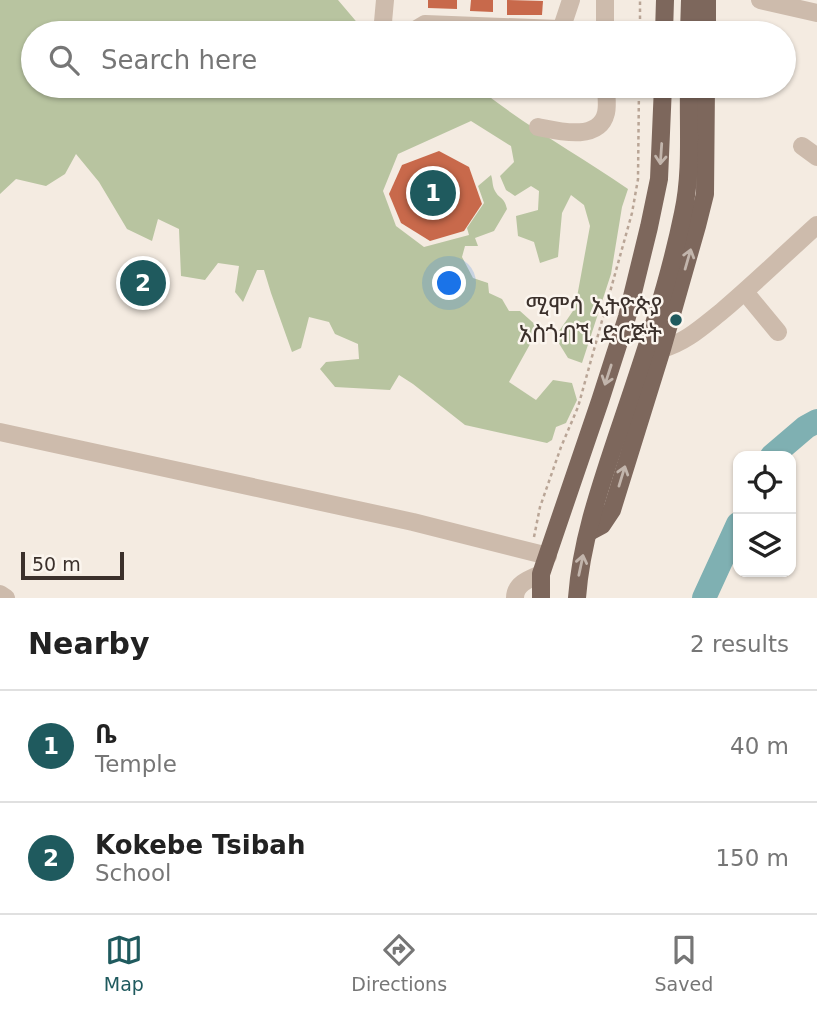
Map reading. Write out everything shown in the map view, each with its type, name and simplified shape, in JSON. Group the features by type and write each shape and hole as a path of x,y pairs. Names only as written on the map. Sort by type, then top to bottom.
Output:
{"main road":[{"path":"664,21 665,0"},
{"path":"689,21 690,0"},
{"path":"707,0 707,21"},
{"path":"541,598 539,554 627,317 649,227 659,179 662,98"},
{"path":"577,598 579,569 596,501 641,365 684,212 689,98"},
{"path":"589,532 602,524 612,510 697,226 705,194 706,98"}],"street":[{"path":"383,21 385,0"},
{"path":"564,21 571,0"},
{"path":"605,0 605,21"},
{"path":"760,0 817,13"},
{"path":"538,127 565,132 590,131 603,122 607,111 606,98"},
{"path":"802,146 817,158"},
{"path":"662,349 692,336 745,292 817,225"},
{"path":"745,292 778,332"},
{"path":"0,432 413,522 539,554"},
{"path":"515,598 515,591 524,582 541,574"},
{"path":"0,594 6,598"}],"path":[{"path":"640,0 640,21"},
{"path":"539,554 540,507 578,407 632,213 638,179 639,98"}],"green space":[{"path":"0,0 338,0 356,21 21,21 21,98 492,98 628,189 622,207 611,274 582,363 568,358 555,337 575,308 590,226 584,205 571,195 562,213 558,257 540,263 534,242 518,236 516,216 538,210 539,191 531,186 515,196 506,190 500,176 514,162 511,146 471,121 398,154 383,191 396,226 424,247 469,235 467,228 484,203 478,186 491,175 494,189 505,202 507,209 494,231 475,238 478,246 465,246 462,257 473,278 488,283 489,293 502,299 509,311 520,311 539,328 509,382 536,400 553,380 572,383 577,400 566,423 556,427 552,440 547,443 465,425 399,375 390,390 335,387 320,369 326,362 359,359 358,344 335,334 329,322 309,317 301,348 292,352 264,270 257,270 243,302 235,292 239,266 218,263 205,280 181,276 179,229 158,219 152,241 127,229 99,182 76,154 65,174 46,186 16,179 0,194"}],"building":[{"path":"428,0 457,0 457,9 428,8"},
{"path":"471,0 493,0 493,12 470,11"},
{"path":"507,0 543,1 542,15 507,15"},
{"path":"439,151 469,167 482,204 464,231 430,241 401,223 389,194 402,165"}],"waterway":[{"path":"778,451 817,421"},
{"path":"704,598 733,535"}],"place":[{"name":"ቤ","path":"433,193"},
{"name":"Kokebe Tsibah","path":"143,283"},
{"name":"ሚሞሳ ኢትዮጵያ አስጎብኚ ድርጅት","path":"676,320"}]}
